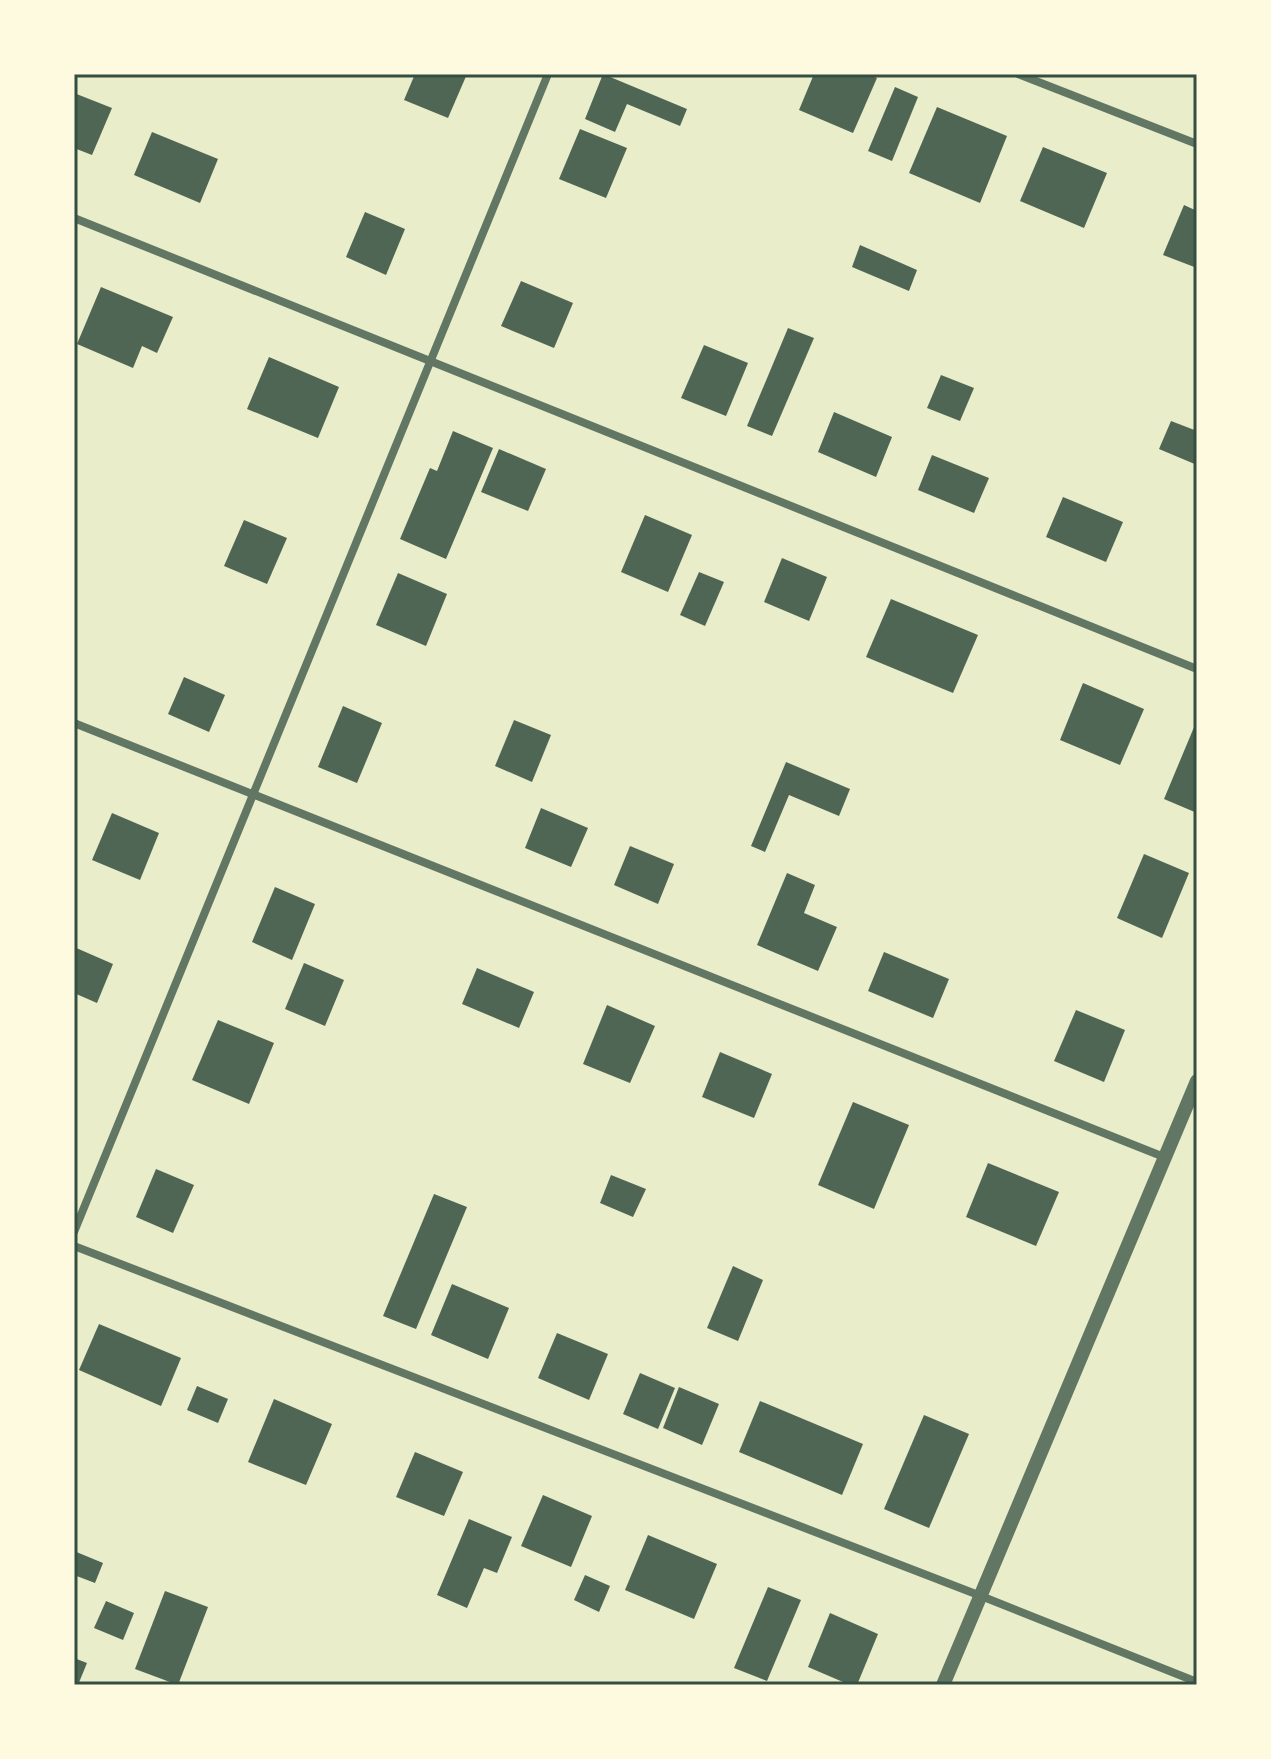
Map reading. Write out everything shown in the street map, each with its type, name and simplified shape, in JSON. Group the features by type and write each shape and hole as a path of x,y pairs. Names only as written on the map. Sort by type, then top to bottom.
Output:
{"street":[{"path":"74,1232 548,74"},
{"path":"1018,74 1197,144"},
{"path":"74,218 1197,669"},
{"path":"74,723 1164,1157"},
{"path":"943,1685 1197,1081"},
{"path":"74,1246 1197,1682"}],"building":[{"path":"415,74 467,74 448,118 404,100"},
{"path":"603,74 687,109 680,126 627,104 615,132 585,119"},
{"path":"814,74 868,74 877,78 853,133 799,110"},
{"path":"895,87 918,97 892,161 868,151"},
{"path":"74,93 112,108 92,155 74,148"},
{"path":"937,107 1007,136 980,203 909,173"},
{"path":"580,129 627,148 606,198 559,179"},
{"path":"152,132 218,159 200,203 134,175"},
{"path":"1043,147 1107,173 1084,228 1020,201"},
{"path":"1184,205 1197,211 1197,268 1163,255"},
{"path":"365,212 405,229 386,275 346,257"},
{"path":"860,245 917,270 909,291 852,267"},
{"path":"521,281 573,303 554,348 501,326"},
{"path":"101,287 173,317 157,353 142,346 133,368 77,344"},
{"path":"788,328 814,338 772,436 747,426"},
{"path":"704,345 748,363 726,416 681,398"},
{"path":"269,357 339,387 318,438 247,409"},
{"path":"941,375 974,388 960,421 927,408"},
{"path":"834,412 892,437 876,477 818,452"},
{"path":"1171,421 1197,431 1197,465 1159,449"},
{"path":"453,431 493,448 446,559 400,539 430,468 437,471"},
{"path":"499,449 546,469 528,511 481,492"},
{"path":"932,455 989,478 974,513 918,490"},
{"path":"1063,497 1123,522 1106,562 1046,537"},
{"path":"645,515 692,535 668,592 621,572"},
{"path":"244,520 287,538 267,584 224,566"},
{"path":"782,558 827,577 809,621 764,602"},
{"path":"699,572 724,582 705,626 680,615"},
{"path":"398,573 447,594 426,646 376,625"},
{"path":"891,599 978,635 953,693 866,657"},
{"path":"184,677 225,695 209,732 168,714"},
{"path":"1083,683 1144,709 1120,765 1060,740"},
{"path":"343,706 382,723 357,783 318,767"},
{"path":"514,720 551,735 532,782 495,766"},
{"path":"1197,720 1197,813 1164,799"},
{"path":"786,762 850,789 839,816 789,795 765,852 751,846"},
{"path":"541,808 588,828 571,867 525,848"},
{"path":"112,813 159,833 140,880 92,860"},
{"path":"630,846 674,864 658,904 614,885"},
{"path":"1144,854 1189,873 1162,938 1117,918"},
{"path":"787,873 815,885 804,913 837,927 818,971 757,945"},
{"path":"275,887 315,904 292,960 252,942"},
{"path":"74,947 113,964 97,1003 74,993"},
{"path":"884,952 949,979 933,1018 868,991"},
{"path":"304,963 344,980 325,1026 285,1009"},
{"path":"477,968 534,992 519,1028 462,1004"},
{"path":"607,1005 655,1026 630,1083 583,1064"},
{"path":"1076,1010 1125,1030 1104,1082 1054,1061"},
{"path":"218,1020 274,1043 249,1104 192,1080"},
{"path":"720,1052 772,1074 754,1118 702,1097"},
{"path":"853,1102 909,1125 874,1209 818,1185"},
{"path":"988,1163 1059,1192 1036,1246 966,1217"},
{"path":"156,1169 194,1185 173,1233 136,1217"},
{"path":"611,1175 646,1189 633,1217 600,1203"},
{"path":"434,1194 467,1207 416,1329 383,1316"},
{"path":"733,1266 763,1280 738,1341 707,1328"},
{"path":"452,1284 509,1308 488,1359 431,1335"},
{"path":"99,1324 181,1358 161,1406 79,1370"},
{"path":"557,1333 608,1354 589,1400 538,1378"},
{"path":"640,1373 675,1388 658,1429 623,1414"},
{"path":"197,1386 228,1399 218,1423 187,1410"},
{"path":"679,1387 719,1404 702,1445 663,1428"},
{"path":"274,1399 332,1424 306,1485 248,1462"},
{"path":"760,1401 863,1444 842,1495 739,1452"},
{"path":"924,1415 969,1434 929,1528 884,1509"},
{"path":"415,1452 463,1472 444,1516 396,1497"},
{"path":"543,1495 592,1516 571,1567 521,1546"},
{"path":"469,1519 512,1537 497,1573 484,1568 467,1608 437,1595"},
{"path":"648,1535 717,1564 694,1619 625,1590"},
{"path":"74,1551 103,1563 95,1583 74,1575"},
{"path":"585,1575 610,1586 599,1612 574,1600"},
{"path":"768,1587 801,1600 767,1681 734,1668"},
{"path":"165,1591 208,1607 178,1685 135,1669"},
{"path":"106,1601 134,1613 123,1640 94,1628"},
{"path":"830,1613 878,1634 857,1685 850,1685 808,1667"},
{"path":"74,1658 87,1663 78,1685 74,1685"}]}
